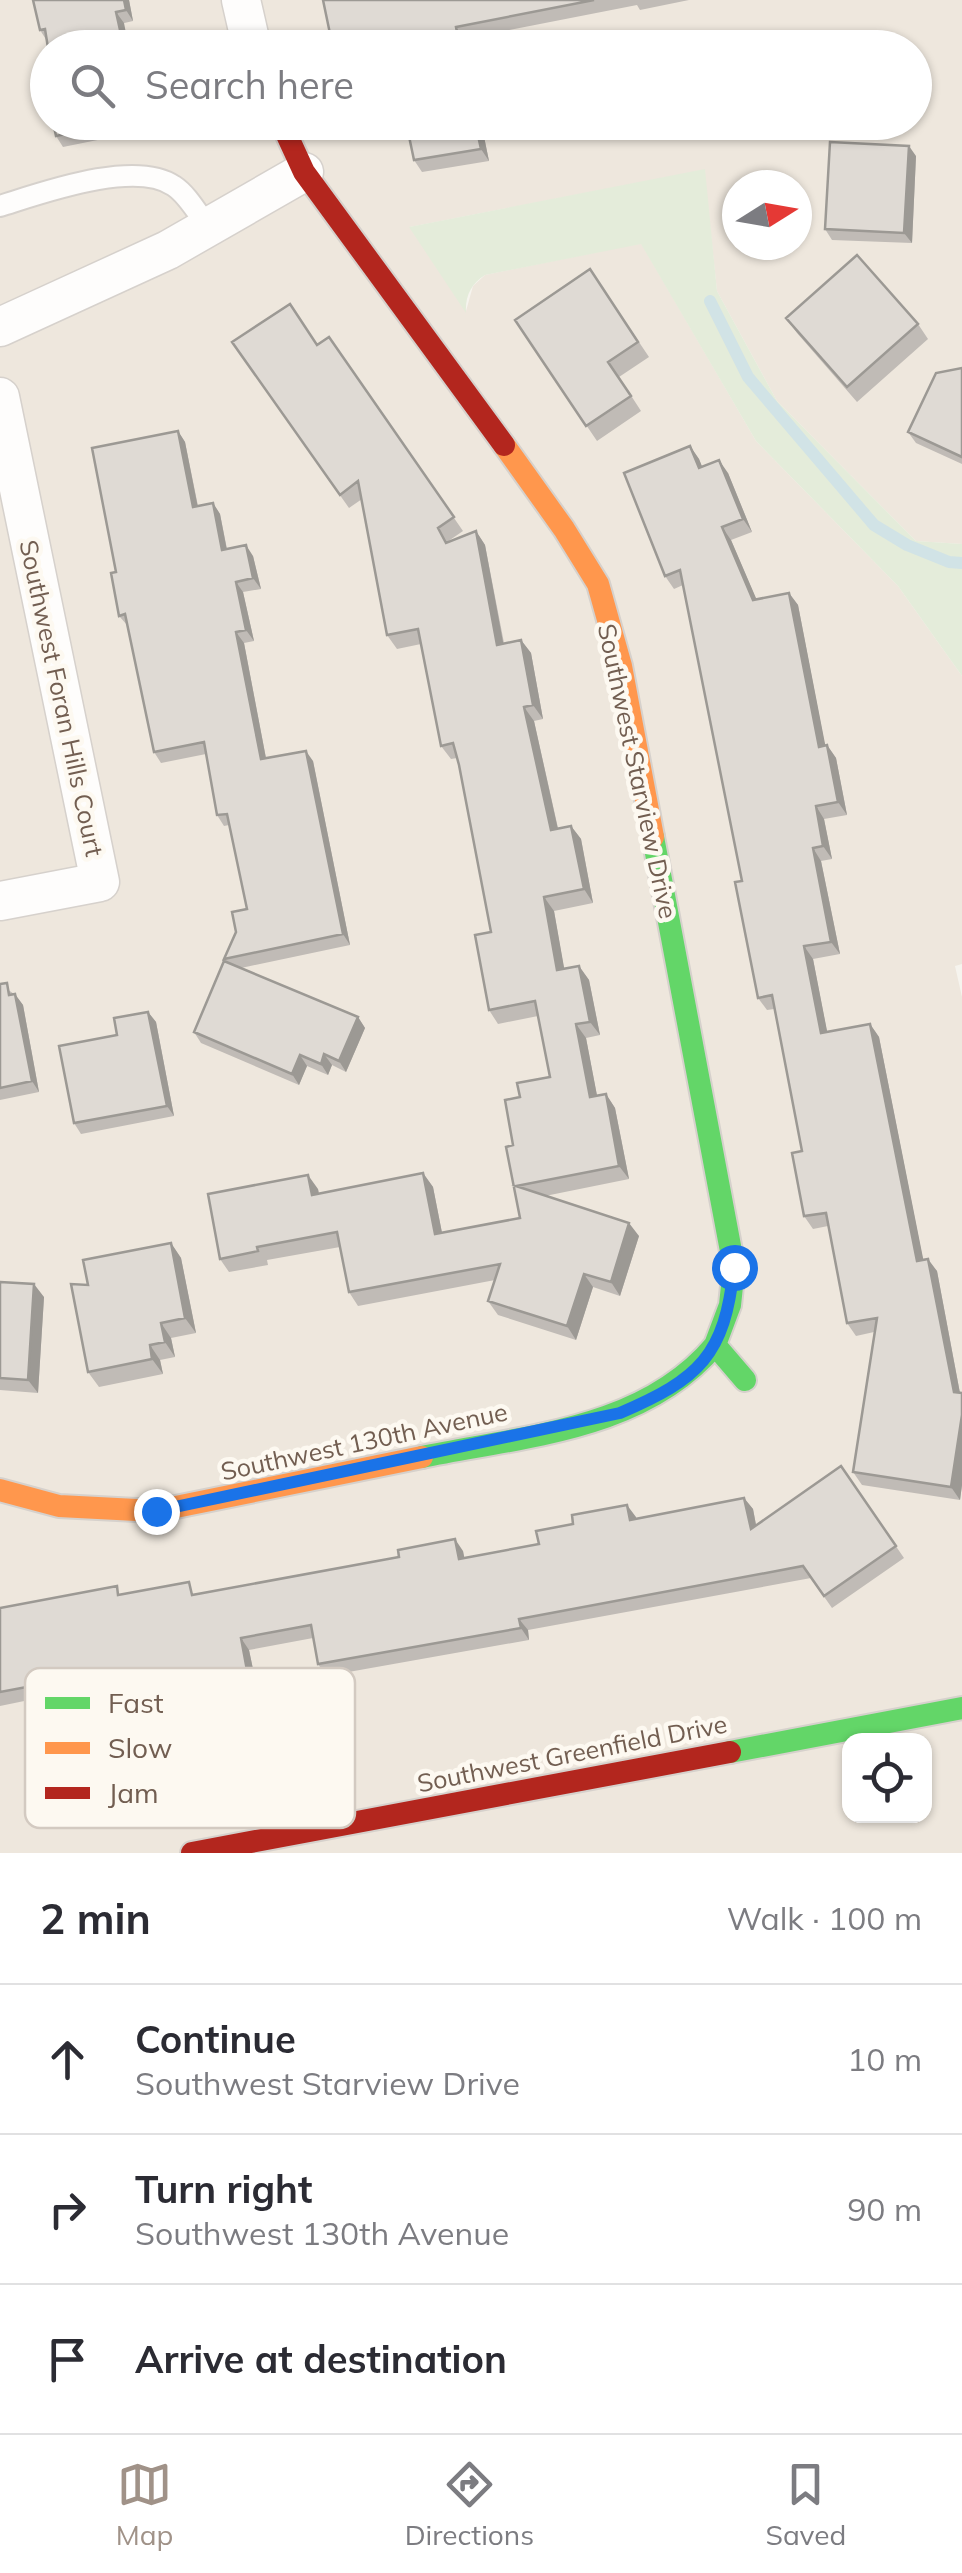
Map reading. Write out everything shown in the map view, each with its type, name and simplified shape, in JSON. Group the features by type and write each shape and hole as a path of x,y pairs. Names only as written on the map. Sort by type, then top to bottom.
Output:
{"street":[{"path":"241,0 248,30"},
{"name":"Southwest Starview Drive","path":"289,140 304,172 531,482 598,584 621,666 734,1267 730,1305 715,1345"},
{"path":"0,327 95,286 209,228 304,172"},
{"name":"Southwest Foran Hills Court","path":"0,396 100,882 0,902"},
{"path":"715,1345 746,1380"},
{"name":"Southwest 130th Avenue","path":"0,1490 59,1506 156,1511 620,1413 672,1390 700,1366 715,1345"},
{"name":"Southwest Greenfield Drive","path":"355,1822 962,1708"},
{"name":"Southwest Greenfield Drive","path":"192,1853 325,1828"}],"lane":[{"path":"0,206 87,183 128,176 156,178 176,187 209,228"}],"shaded area":[{"path":"0,0 962,0 962,544 916,541 777,401 717,291 704,170 410,227 466,311 473,286 485,275 641,243 756,441 898,586 962,676 962,964 955,966 962,997 962,1853 0,1853"}],"green space":[{"path":"705,169 717,291 777,401 916,541 962,544 962,676 898,586 756,441 641,244 485,275 470,291 466,313 409,227"}],"building":[{"path":"33,0 124,0 126,10 116,12 120,30 40,30"},
{"path":"323,0 594,0 456,27 457,30 329,30"},
{"path":"410,140 479,140 481,149 414,160"},
{"path":"830,142 909,146 904,233 825,229"},
{"path":"857,255 918,324 847,387 786,318"},
{"path":"590,269 638,342 608,362 631,396 586,426 515,320"},
{"path":"290,304 317,345 329,337 454,517 438,528 446,543 476,531 497,645 521,640 533,705 524,707 551,830 571,826 584,889 544,897 557,970 579,966 590,1022 576,1024 590,1097 606,1094 619,1166 516,1186 629,1223 611,1282 584,1274 567,1326 488,1301 500,1264 349,1292 337,1232 257,1247 258,1251 220,1259 208,1194 308,1175 312,1195 423,1173 435,1234 520,1218 506,1147 513,1145 505,1100 520,1097 517,1083 550,1077 535,1001 489,1010 475,935 491,932 459,765 453,743 441,746 418,629 387,635 358,481 340,495 232,342"},
{"path":"962,368 962,457 908,432 936,373"},
{"path":"178,431 193,507 213,503 222,550 246,545 253,578 236,582 246,630 236,632 261,759 306,751 343,934 224,959 236,932 232,912 247,909 227,814 217,815 204,742 154,752 125,614 119,616 111,573 116,572 92,448"},
{"path":"690,446 699,468 719,460 743,519 722,527 753,600 789,593 819,747 827,745 838,802 816,806 823,846 813,848 831,942 804,946 821,1033 870,1024 917,1261 928,1259 954,1392 962,1393 951,1487 853,1472 877,1318 847,1323 826,1213 804,1216 792,1153 802,1151 772,995 758,998 735,882 742,881 680,570 665,576 624,473"},
{"path":"224,961 358,1017 339,1061 324,1054 321,1064 300,1055 292,1074 194,1032"},
{"path":"7,983 9,995 15,994 32,1081 0,1088 0,984"},
{"path":"148,1012 167,1106 74,1123 59,1046 117,1035 114,1018"},
{"path":"171,1243 185,1318 161,1323 165,1342 150,1345 152,1359 88,1372 71,1284 88,1285 83,1260"},
{"path":"0,1282 34,1284 28,1380 0,1378"},
{"path":"841,1466 896,1546 824,1596 803,1566 519,1619 521,1628 318,1664 311,1625 241,1638 247,1668 25,1668 25,1687 0,1692 0,1608 117,1586 118,1595 189,1582 192,1595 399,1557 398,1550 455,1539 459,1559 539,1544 536,1531 573,1524 572,1515 627,1505 630,1520 744,1498 751,1529"}],"waterway":[{"path":"710,301 748,377 874,525 907,545 949,562 962,563"}],"traffic: fast":[{"path":"653,837 734,1267 730,1305 715,1345 745,1380"},
{"path":"422,1457 541,1435 618,1412 654,1395 686,1373 715,1345"},
{"path":"730,1752 962,1708"}],"traffic: slow":[{"path":"504,445 598,584 621,666 653,837"},
{"path":"0,1490 59,1506 156,1511 422,1457"}],"traffic: jam":[{"path":"289,140 304,172 504,445"},
{"path":"355,1822 730,1752"},
{"path":"192,1853 325,1828"}],"route":[{"path":"156,1511 620,1413 672,1390 700,1366 715,1345 730,1305 734,1267"}]}
